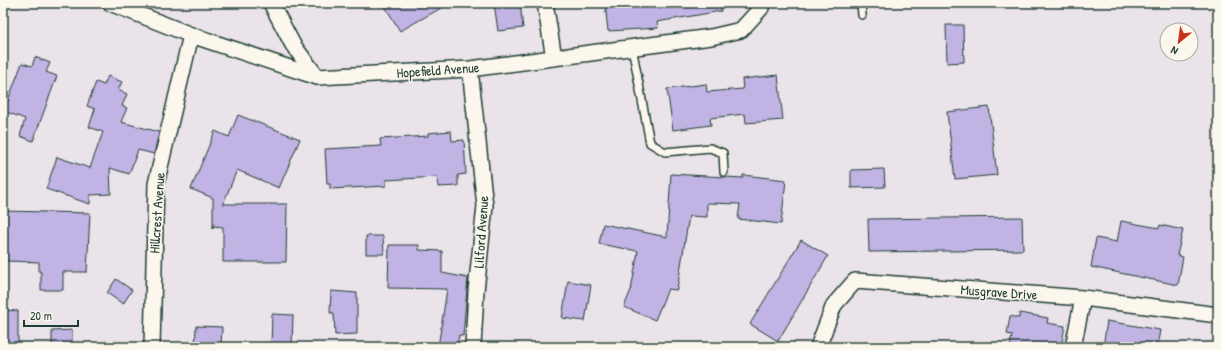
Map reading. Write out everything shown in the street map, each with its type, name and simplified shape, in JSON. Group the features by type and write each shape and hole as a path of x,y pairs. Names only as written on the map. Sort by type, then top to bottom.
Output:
{"street":[{"name":"Hopefield Avenue","path":"110,3 191,35 317,77 470,69 711,37 740,30 760,8 761,3"},
{"path":"270,3 293,45 317,77"},
{"path":"545,3 554,58"},
{"name":"Hillcrest Avenue","path":"152,347 156,184 191,35"},
{"name":"Lilford Avenue","path":"470,69 485,206 476,291 473,347"},
{"name":"Musgrave Drive","path":"818,347 834,305 855,281 1083,298 1218,315"},
{"path":"1073,347 1083,298"}],"lane":[{"path":"861,3 862,16"},
{"path":"632,48 650,143 665,152 710,148 723,153 724,172"}],"building":[{"path":"383,3 450,3 400,31"},
{"path":"494,3 520,3 523,28 498,31"},
{"path":"605,3 721,3 721,11 657,22 658,28 608,31"},
{"path":"946,25 963,25 964,62 947,63"},
{"path":"35,57 50,63 46,72 57,76 33,141 20,136 25,119 4,111 22,63 32,66"},
{"path":"778,75 783,120 746,123 745,114 710,118 711,125 673,130 667,89 706,84 707,92 743,89 742,79"},
{"path":"108,76 122,82 118,90 127,94 122,106 127,108 121,122 159,132 154,154 138,150 129,174 110,168 111,194 90,195 90,204 46,189 57,157 90,168 103,132 89,127 95,109 87,106 96,82 104,85"},
{"path":"989,107 997,175 955,179 947,112"},
{"path":"238,115 300,139 279,188 237,170 223,204 287,204 286,262 223,262 223,227 213,226 213,198 191,189 215,131 229,137"},
{"path":"451,131 452,141 464,140 466,174 458,175 458,186 438,187 437,177 386,180 386,186 330,189 330,184 327,184 325,149 381,146 380,139 428,136 428,133"},
{"path":"884,169 885,187 851,188 851,170"},
{"path":"671,174 743,178 743,175 786,180 781,224 738,219 740,204 707,203 707,217 689,216 677,290 668,289 655,320 624,307 631,290 638,251 599,244 603,224 667,237"},
{"path":"3,211 90,213 87,272 63,272 63,290 41,290 41,272 39,272 39,262 6,261 7,233 3,233"},
{"path":"1022,217 1023,250 869,252 868,219"},
{"path":"1121,221 1159,228 1160,225 1183,230 1177,255 1183,257 1178,285 1091,267 1096,238 1117,242"},
{"path":"366,236 383,236 384,254 366,254"},
{"path":"801,240 828,256 778,341 750,324"},
{"path":"389,245 419,245 419,250 442,251 442,273 468,278 463,336 459,335 457,347 438,347 447,289 388,288"},
{"path":"116,279 132,290 123,304 107,293"},
{"path":"568,281 591,285 585,321 562,318"},
{"path":"331,291 357,293 357,334 335,335 334,313 330,313"},
{"path":"3,310 18,311 18,347 3,347"},
{"path":"1020,313 1048,318 1047,323 1065,326 1061,347 1010,347 1012,335 1007,334 1010,316 1019,318"},
{"path":"272,314 293,315 292,347 271,347"},
{"path":"1107,321 1160,330 1157,347 1103,347"},
{"path":"196,326 222,327 221,347 195,347"},
{"path":"72,330 72,347 52,347 52,331"}]}
